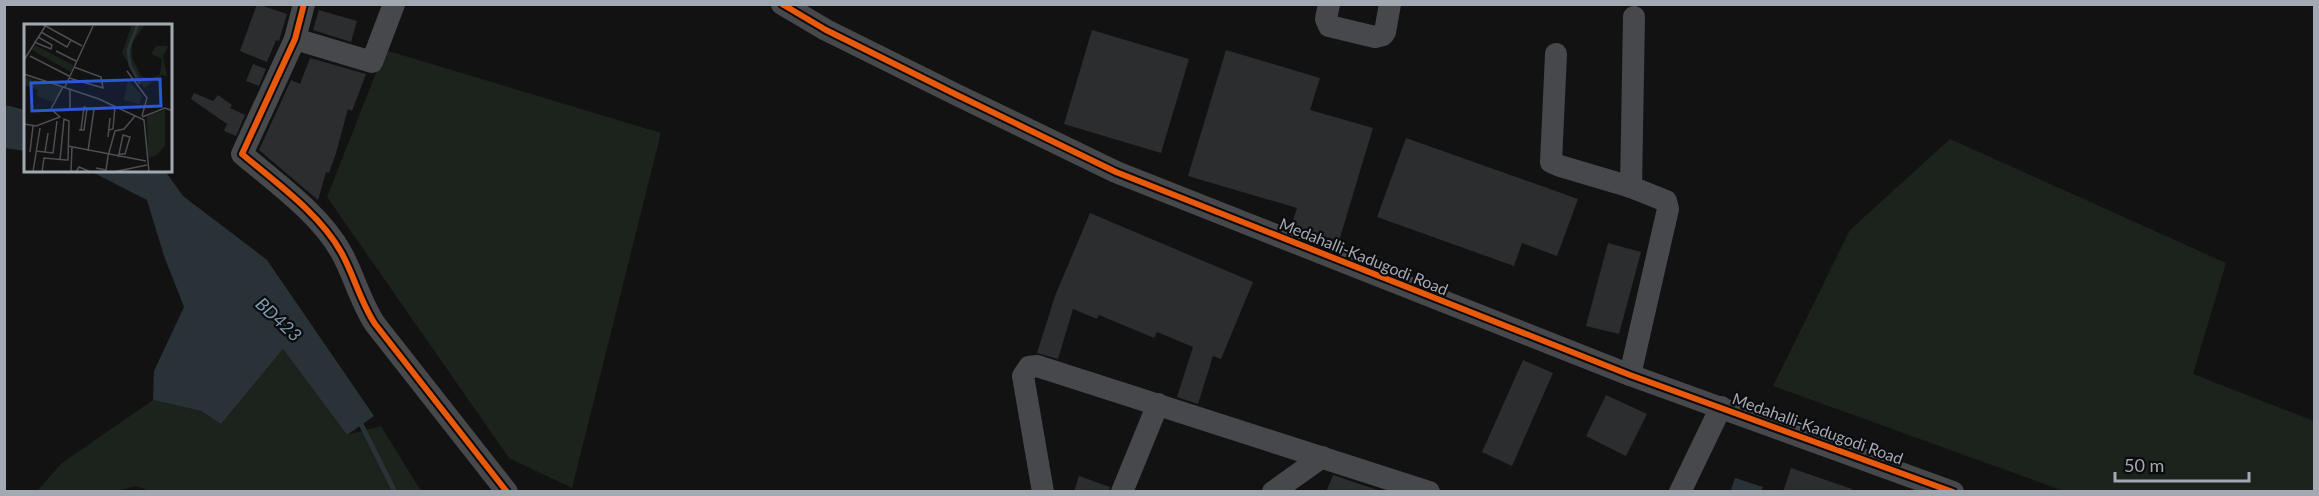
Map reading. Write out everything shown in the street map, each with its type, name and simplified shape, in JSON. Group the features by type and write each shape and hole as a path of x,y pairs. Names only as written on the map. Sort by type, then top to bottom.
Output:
{"street":[{"path":"304,4 295,39 242,154 324,228 341,252 375,324 507,492"},
{"path":"295,39 372,62 394,4"},
{"name":"Medahalli-Kadugodi Road","path":"782,4 826,30 905,70 1116,172 1630,375 1953,492"},
{"path":"1329,4 1326,19 1329,26 1376,37 1385,32 1390,4"},
{"path":"1631,187 1634,17"},
{"path":"1556,54 1551,162 1631,187 1666,201 1668,208 1630,375"},
{"path":"1043,492 1023,376 1029,367 1045,367 1429,492"},
{"path":"1122,492 1158,404"},
{"path":"1680,492 1721,408"},
{"path":"1273,492 1322,457"}],"shaded area":[{"path":"385,50 661,133 572,488 509,458 327,197"},
{"path":"1950,139 2226,263 2193,374 2314,421 2314,491 2064,491 1773,386 1850,230"},
{"path":"283,349 347,435 381,426 421,491 153,492 136,486 117,491 36,492 62,463 153,400 201,411 221,424"}],"water":[{"path":"5,105 24,110 24,151 5,148"},
{"path":"92,172 166,172 183,196 267,260 374,416 347,435 283,349 221,424 201,411 153,400 154,371 184,307 164,256 147,200"},
{"path":"1735,478 1763,487 1761,491 1731,490"}],"building":[{"path":"257,4 287,14 279,41 276,40 267,62 240,51"},
{"path":"319,10 357,21 351,42 313,30"},
{"path":"1092,30 1189,59 1161,153 1064,124"},
{"path":"1226,50 1320,78 1310,110 1373,128 1339,241 1291,227 1297,208 1188,176"},
{"path":"310,58 366,74 352,111 348,109 336,153 329,173 326,172 318,200 259,150 291,80 300,84"},
{"path":"253,64 266,69 259,86 246,81"},
{"path":"194,93 213,101 218,95 232,105 230,108 245,115 236,136 224,131 227,124 191,99"},
{"path":"1406,138 1578,199 1557,256 1522,243 1514,266 1377,217"},
{"path":"1090,213 1253,282 1221,359 1213,356 1198,404 1177,397 1193,347 1157,332 1154,338 1099,315 1097,319 1073,309 1058,359 1037,353 1055,296"},
{"path":"1608,243 1641,252 1619,334 1586,326"},
{"path":"1523,360 1553,373 1512,466 1482,452"},
{"path":"1606,395 1647,414 1626,456 1586,436"},
{"path":"1791,468 1852,489 1852,492 1783,492"},
{"path":"1333,475 1383,492 1326,492"},
{"path":"1079,476 1110,487 1109,492 1074,492"}],"waterway":[{"name":"BD423","path":"358,418 395,492"}],"cycle path":[{"path":"304,4 295,39 242,154 296,199 332,238 346,261 375,324 507,492"},
{"path":"782,4 826,30 1116,172 1630,375 1953,492"}]}
